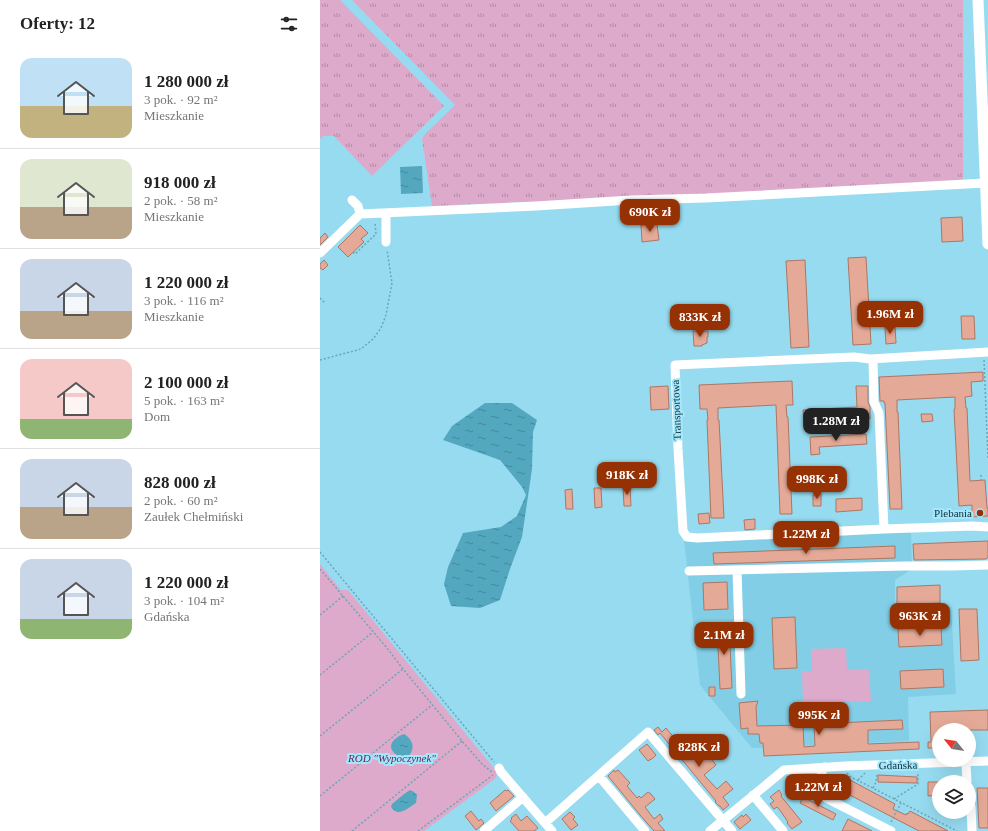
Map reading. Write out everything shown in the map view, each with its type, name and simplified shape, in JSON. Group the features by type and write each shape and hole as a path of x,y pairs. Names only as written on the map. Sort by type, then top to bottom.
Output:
{"main road":[{"path":"978,0 988,244"}],"street":[{"path":"320,254 360,214 985,183"},
{"path":"352,200 358,206 360,214"},
{"path":"386,213 386,242"},
{"name":"Transportowa","path":"986,352 871,359 854,357 675,365 683,531 687,537 697,538 972,526 988,527"},
{"path":"871,359 874,402 879,413 884,529"},
{"path":"689,571 988,565"},
{"path":"737,570 742,694"},
{"path":"545,823 648,732 732,831"},
{"name":"Gdańska","path":"976,762 988,761"},
{"name":"Gdańska","path":"710,831 784,770 845,766 932,764"},
{"path":"824,767 816,788 818,794 889,830"},
{"path":"497,773 501,772 552,831"},
{"path":"599,776 645,831"},
{"path":"753,795 782,831"},
{"path":"484,831 523,797"},
{"path":"972,819 972,831"}],"path":[{"path":"353,252 355,254 376,234 375,217"},
{"path":"320,360 361,349 373,339 381,328 386,314 392,283 386,242"},
{"path":"320,298 325,303"},
{"path":"986,352 988,458"},
{"path":"981,474 981,480"},
{"path":"320,552 497,773"},
{"path":"320,569 462,742 482,764 497,773"},
{"path":"320,615 343,596"},
{"path":"320,675 373,632"},
{"path":"320,736 403,669"},
{"path":"320,796 432,705"},
{"path":"352,831 462,742"},
{"path":"894,799 918,784 918,764"},
{"path":"873,788 876,782 877,765"},
{"path":"845,766 845,772 851,777 957,831"},
{"path":"418,831 497,773"},
{"path":"889,830 902,803"}],"shaded area":[{"path":"911,530 912,569 895,580 895,608 951,607 956,694 908,697 909,741 752,748 700,685 684,540"}],"green space":[{"path":"320,0 340,0 444,106 372,176 334,136 323,136 320,139"},
{"path":"352,0 963,0 963,184 432,206 422,139 425,134 455,105"},
{"name":"ROD \"Wypoczynek\"","path":"320,564 341,590 348,590 497,772 496,778 424,831 320,831"},
{"path":"846,648 847,670 869,669 871,701 803,703 802,671 812,671 811,649"}],"water":[{"path":"422,166 423,193 401,194 400,167"},
{"path":"485,403 512,403 537,420 533,432 532,469 522,537 500,600 480,608 451,606 444,584 448,567 463,533 501,527 517,516 526,495 522,487 500,460 443,440 452,426"},
{"path":"404,734 412,742 411,752 406,759 401,758 391,749 394,740"},
{"path":"410,790 417,795 416,803 400,812 394,810 391,807 392,804"}],"building":[{"path":"962,217 963,241 942,242 941,218"},
{"path":"657,224 659,240 642,242 641,225"},
{"path":"360,225 368,233 361,239 364,242 348,257 338,247"},
{"path":"325,233 328,237 320,245 320,238"},
{"path":"866,257 871,344 853,345 848,258"},
{"path":"324,260 328,265 323,270 320,268 320,264"},
{"path":"805,260 809,347 791,348 786,261"},
{"path":"961,316 974,316 975,339 962,339"},
{"path":"885,327 895,327 896,343 886,344"},
{"path":"693,331 708,331 707,343 702,346 694,346"},
{"path":"983,372 983,381 971,382 972,396 965,397 967,408 970,481 985,480 988,516 972,517 972,505 959,506 954,409 955,397 897,400 902,509 890,509 885,403 884,401 880,401 879,377"},
{"path":"792,381 793,405 786,405 788,417 792,514 780,514 776,405 718,408 724,518 711,518 708,420 707,409 700,409 699,385"},
{"path":"668,386 669,409 651,410 650,387"},
{"path":"856,386 868,386 870,419 804,422 803,410 857,407"},
{"path":"921,414 932,414 933,421 922,422"},
{"path":"866,434 867,444 819,447 820,454 811,455 810,437"},
{"path":"623,486 630,486 631,506 624,506"},
{"path":"594,488 601,488 602,507 595,508"},
{"path":"572,489 573,509 566,509 565,490"},
{"path":"821,494 821,506 813,506 813,495"},
{"path":"862,498 862,510 836,512 836,499"},
{"path":"709,513 710,523 699,524 698,514"},
{"path":"755,519 755,529 745,530 744,520"},
{"path":"988,541 988,557 986,559 914,560 913,544"},
{"path":"895,546 895,558 714,564 713,553"},
{"path":"727,582 728,609 704,610 703,583"},
{"path":"940,585 940,603 897,605 897,587"},
{"path":"959,609 977,609 979,660 961,661"},
{"path":"795,617 797,668 774,669 772,618"},
{"path":"729,624 732,688 720,689 717,625"},
{"path":"941,627 942,645 899,647 898,629"},
{"path":"943,669 944,687 901,689 900,671"},
{"path":"709,687 715,687 715,696 709,696"},
{"path":"758,701 756,707 757,726 803,725 804,747 815,746 814,724 902,720 903,729 868,730 868,744 919,742 919,749 764,756 763,743 760,743 759,734 748,734 748,728 741,729 739,703"},
{"path":"988,710 988,730 976,730 976,723 932,723 932,748 928,748 928,742 931,742 930,712"},
{"path":"658,727 662,732 666,728 689,756 699,748 708,759 710,757 716,765 704,775 717,789 726,781 733,789 723,797 729,805 723,810 715,802 716,801 660,733 658,735 654,730"},
{"path":"647,744 656,755 648,761 639,750"},
{"path":"614,770 615,772 618,770 630,783 627,786 637,798 639,796 641,798 648,792 651,794 655,799 645,807 654,819 660,814 663,819 658,823 665,831 654,831 640,815 608,776"},
{"path":"878,775 917,777 917,783 878,782"},
{"path":"850,780 895,804 893,809 906,815 910,811 948,831 919,831 844,792"},
{"path":"928,782 932,782 932,796 928,796"},
{"path":"977,788 988,788 988,828 979,828"},
{"path":"505,790 508,790 514,796 496,811 490,803"},
{"path":"779,790 782,795 781,796 802,822 792,829 779,809 777,807 774,809 770,804 774,801 770,797"},
{"path":"803,797 836,814 833,820 800,803"},
{"path":"471,811 479,821 481,819 484,823 476,830 465,816"},
{"path":"570,812 575,817 573,819 578,825 571,830 562,819"},
{"path":"516,814 521,821 527,816 538,828 534,831 519,831 510,821"},
{"path":"746,814 751,820 740,829 734,822 742,815 743,817"},
{"path":"848,819 872,831 842,831"}],"place":[{"name":"Plebania","path":"980,513"}]}
